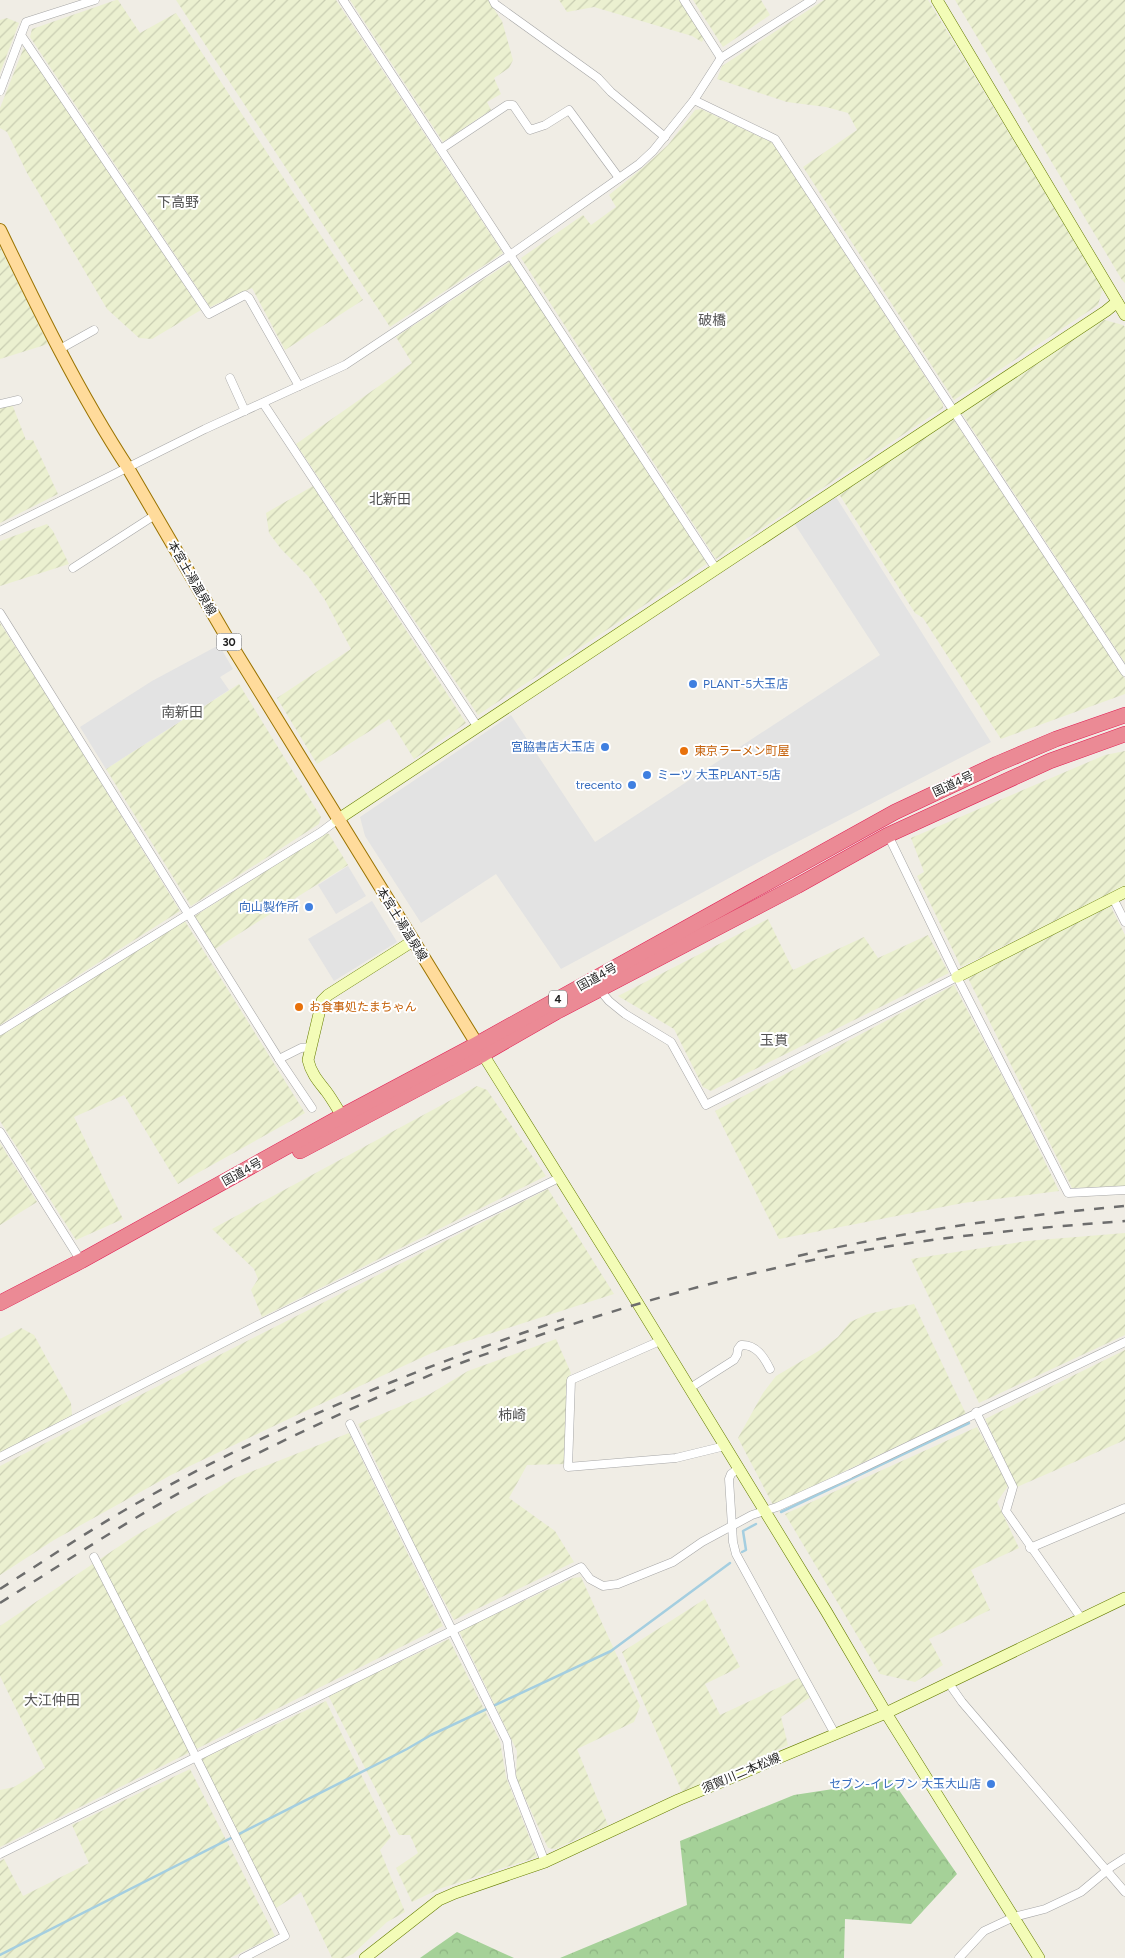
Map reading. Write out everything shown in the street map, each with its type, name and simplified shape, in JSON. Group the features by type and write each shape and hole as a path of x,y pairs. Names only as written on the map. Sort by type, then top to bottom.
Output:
{"highway":[{"name":"国道4号","path":"0,1313 480,1049 895,812 997,764 1056,739 1125,714"},
{"name":"国道4号","path":"0,1303 81,1261 342,1116 599,989 797,886 888,835 1050,761 1125,734"}],"main road":[{"name":"本宮土湯温泉線","path":"0,230 60,349 111,442 337,820 480,1049"}],"street":[{"path":"0,91 26,22 95,0"},
{"path":"343,0 716,569"},
{"path":"493,0 598,78 611,92 665,137"},
{"path":"684,0 721,58"},
{"path":"0,531 204,429 345,365 510,255 638,164 665,137 694,100 721,58 812,0"},
{"path":"937,0 1121,300 1125,315"},
{"path":"21,35 209,314 245,295 249,298 299,386"},
{"path":"694,100 775,139 1125,672"},
{"path":"441,149 507,104 513,105 530,130 545,125 569,110 619,178"},
{"path":"0,1031 321,832 1121,300"},
{"path":"60,349 94,330"},
{"path":"230,378 244,411"},
{"path":"0,404 18,400"},
{"path":"263,403 478,726"},
{"path":"72,568 155,515"},
{"path":"0,613 188,915 312,1108"},
{"path":"888,835 957,977 1068,1193 1125,1190"},
{"path":"599,989 609,1001 625,1014 671,1042 706,1104 1125,892"},
{"path":"1113,898 1125,922"},
{"path":"342,1116 319,1084 310,1069 308,1060 322,1001 328,995 413,941"},
{"path":"279,1059 301,1048 311,1047"},
{"path":"480,1049 1039,1958"},
{"path":"0,1132 81,1261"},
{"path":"0,1457 262,1323 559,1178"},
{"path":"660,1341 571,1380 568,1467 676,1458 725,1446"},
{"path":"0,1854 452,1629 581,1567 590,1579 603,1586 618,1584 673,1562 702,1542 732,1526 850,1474 1125,1342"},
{"path":"690,1388 734,1360 738,1349 742,1345 749,1345 760,1352 770,1369"},
{"path":"976,1412 1013,1487 1006,1511 1030,1548 1081,1618"},
{"path":"350,1424 507,1741 512,1778 545,1862"},
{"path":"739,1468 731,1474 729,1479 736,1554 835,1734"},
{"path":"1030,1548 1125,1508"},
{"path":"94,1557 285,1936 244,1958"},
{"name":"須賀川二本松線","path":"365,1958 439,1900 468,1888 545,1862 678,1800 886,1712 1125,1598"},
{"path":"948,1682 962,1702 1125,1892"},
{"path":"959,1958 984,1931 1014,1917 1044,1909 1080,1892 1125,1858"}],"green space":[{"path":"118,0 140,33 176,13 363,300 285,350 252,288 210,307 30,37 32,29"},
{"path":"176,0 336,0 503,253 390,327"},
{"path":"350,0 488,0 502,21 513,60 509,68 494,78 501,94 487,102 491,110 443,142"},
{"path":"559,0 679,0 704,38 702,42 692,36 594,7 567,12"},
{"path":"693,0 761,0 770,15 723,47"},
{"path":"824,0 928,0 1103,288 1098,305 954,400 803,167 857,130 848,113 826,107 787,102 717,79 722,66"},
{"path":"955,0 1125,0 1125,283 1122,280"},
{"path":"7,18 19,23 0,73 0,20"},
{"path":"24,47 201,310 152,339 139,338 107,309 27,173 7,132 0,128 0,108"},
{"path":"701,109 771,142 775,146 943,404 943,408 716,559 521,258 583,215 591,225 616,207 609,195 668,145 695,110"},
{"path":"0,247 48,344 0,359"},
{"path":"510,262 708,563 478,715 296,444 412,363 396,337"},
{"path":"1101,319 1125,327 1125,663 961,412"},
{"path":"12,404 26,440 33,440 58,494 0,523 0,408"},
{"path":"951,419 954,420 1125,679 1125,694 1001,739 923,618 915,613 839,494"},
{"path":"313,486 466,723 414,759 389,719 317,764 277,698 351,649 325,600 308,576 281,549 269,533 266,513"},
{"path":"47,524 53,531 69,564 0,586 0,541"},
{"path":"0,623 180,911 0,1025"},
{"path":"239,684 321,817 319,824 191,906 106,769"},
{"path":"1125,751 1125,886 961,967 917,876 924,872 911,838 1105,755"},
{"path":"325,833 329,834 348,865 215,949 195,916"},
{"path":"1110,905 1125,935 1125,1186 1072,1188 968,978"},
{"path":"768,919 793,970 864,937 878,958 928,935 949,973 711,1091 703,1087 674,1029 618,996"},
{"path":"185,921 305,1113 178,1184 124,1095 74,1117 123,1219 76,1240 0,1121 0,1035"},
{"path":"954,985 1018,1106 1059,1191 963,1203 779,1239 715,1111"},
{"path":"477,1086 487,1090 546,1176 262,1317 251,1290 258,1279 254,1269 212,1229"},
{"path":"0,1143 37,1202 0,1225"},
{"path":"548,1189 614,1294 436,1351 171,1475 54,1540 0,1575 0,1466"},
{"path":"1125,1233 1125,1335 979,1403 911,1259 1027,1241"},
{"path":"914,1304 966,1414 773,1505 738,1438 763,1393 776,1376 822,1349 838,1337 850,1322 868,1314"},
{"path":"21,1328 34,1335 71,1403 72,1415 0,1453 0,1339"},
{"path":"556,1339 571,1373 566,1383 567,1464 527,1465 509,1498 555,1531 574,1562 454,1620 415,1546 358,1424 430,1394 468,1371"},
{"path":"1125,1350 1125,1440 1017,1487 985,1419"},
{"path":"977,1427 1008,1486 997,1502 1019,1548 971,1570 990,1610 929,1639 943,1665 915,1682 880,1674 785,1514"},
{"path":"349,1433 443,1626 0,1847 0,1790 14,1787 45,1768 0,1676 0,1626 133,1537 235,1478"},
{"path":"581,1577 640,1706 634,1722 577,1749 608,1825 555,1849 548,1848 516,1778 517,1751 459,1631 573,1578"},
{"path":"705,1599 740,1667 705,1684 720,1715 799,1678 812,1696 781,1717 788,1745 682,1792 622,1652"},
{"path":"449,1639 500,1741 506,1777 537,1857 439,1889 412,1902 396,1868 418,1853 410,1835 399,1835 328,1695"},
{"path":"326,1701 391,1837 380,1850 405,1912 387,1922 353,1954 344,1958 332,1958 301,1892 276,1908 201,1759"},
{"path":"190,1769 275,1936 230,1958 0,1958 0,1861 4,1859 23,1896 89,1863 72,1825"},
{"path":"892,1780 957,1874 911,1924 845,1919 844,1958 560,1958 687,1905 680,1841 794,1795"},
{"path":"457,1932 514,1958 420,1958"}],"shaded area":[{"path":"836,497 991,742 768,857 561,969 496,874 421,923 365,836 360,817 511,715 595,842 880,655 794,523"},
{"path":"219,645 233,669 220,677 229,690 106,769 80,727 152,681"},
{"path":"348,866 366,896 336,914 318,885"},
{"path":"372,901 397,942 334,981 308,939"}],"waterway":[{"path":"781,1512 969,1423"},
{"path":"742,1552 746,1550 743,1531 756,1524"},
{"path":"0,1955 407,1749 431,1735 611,1651 730,1563"}],"railway":[{"path":"798,1256 879,1239 961,1225 1125,1206"},
{"path":"0,1603 150,1509 256,1454 338,1415 432,1374 547,1332 695,1288 770,1269 847,1253 966,1236 1125,1221"},
{"path":"0,1589 125,1510 230,1454 285,1428 395,1381 564,1319"}],"place":[{"name":"PLANT-5大玉店","path":"693,684"},
{"name":"宮脇書店大玉店","path":"605,747"},
{"name":"東京ラーメン町屋","path":"684,751"},
{"name":"ミーツ 大玉PLANT-5店","path":"647,775"},
{"name":"trecento","path":"632,785"},
{"name":"向山製作所","path":"309,907"},
{"name":"お食事処たまちゃん","path":"299,1007"},
{"name":"セブン-イレブン 大玉大山店","path":"991,1784"}],"district":[{"name":"下高野","path":"178,202"},
{"name":"破橋","path":"712,320"},
{"name":"北新田","path":"390,499"},
{"name":"南新田","path":"182,712"},
{"name":"玉貫","path":"774,1040"},
{"name":"柿崎","path":"512,1415"},
{"name":"大江仲田","path":"52,1700"}]}
